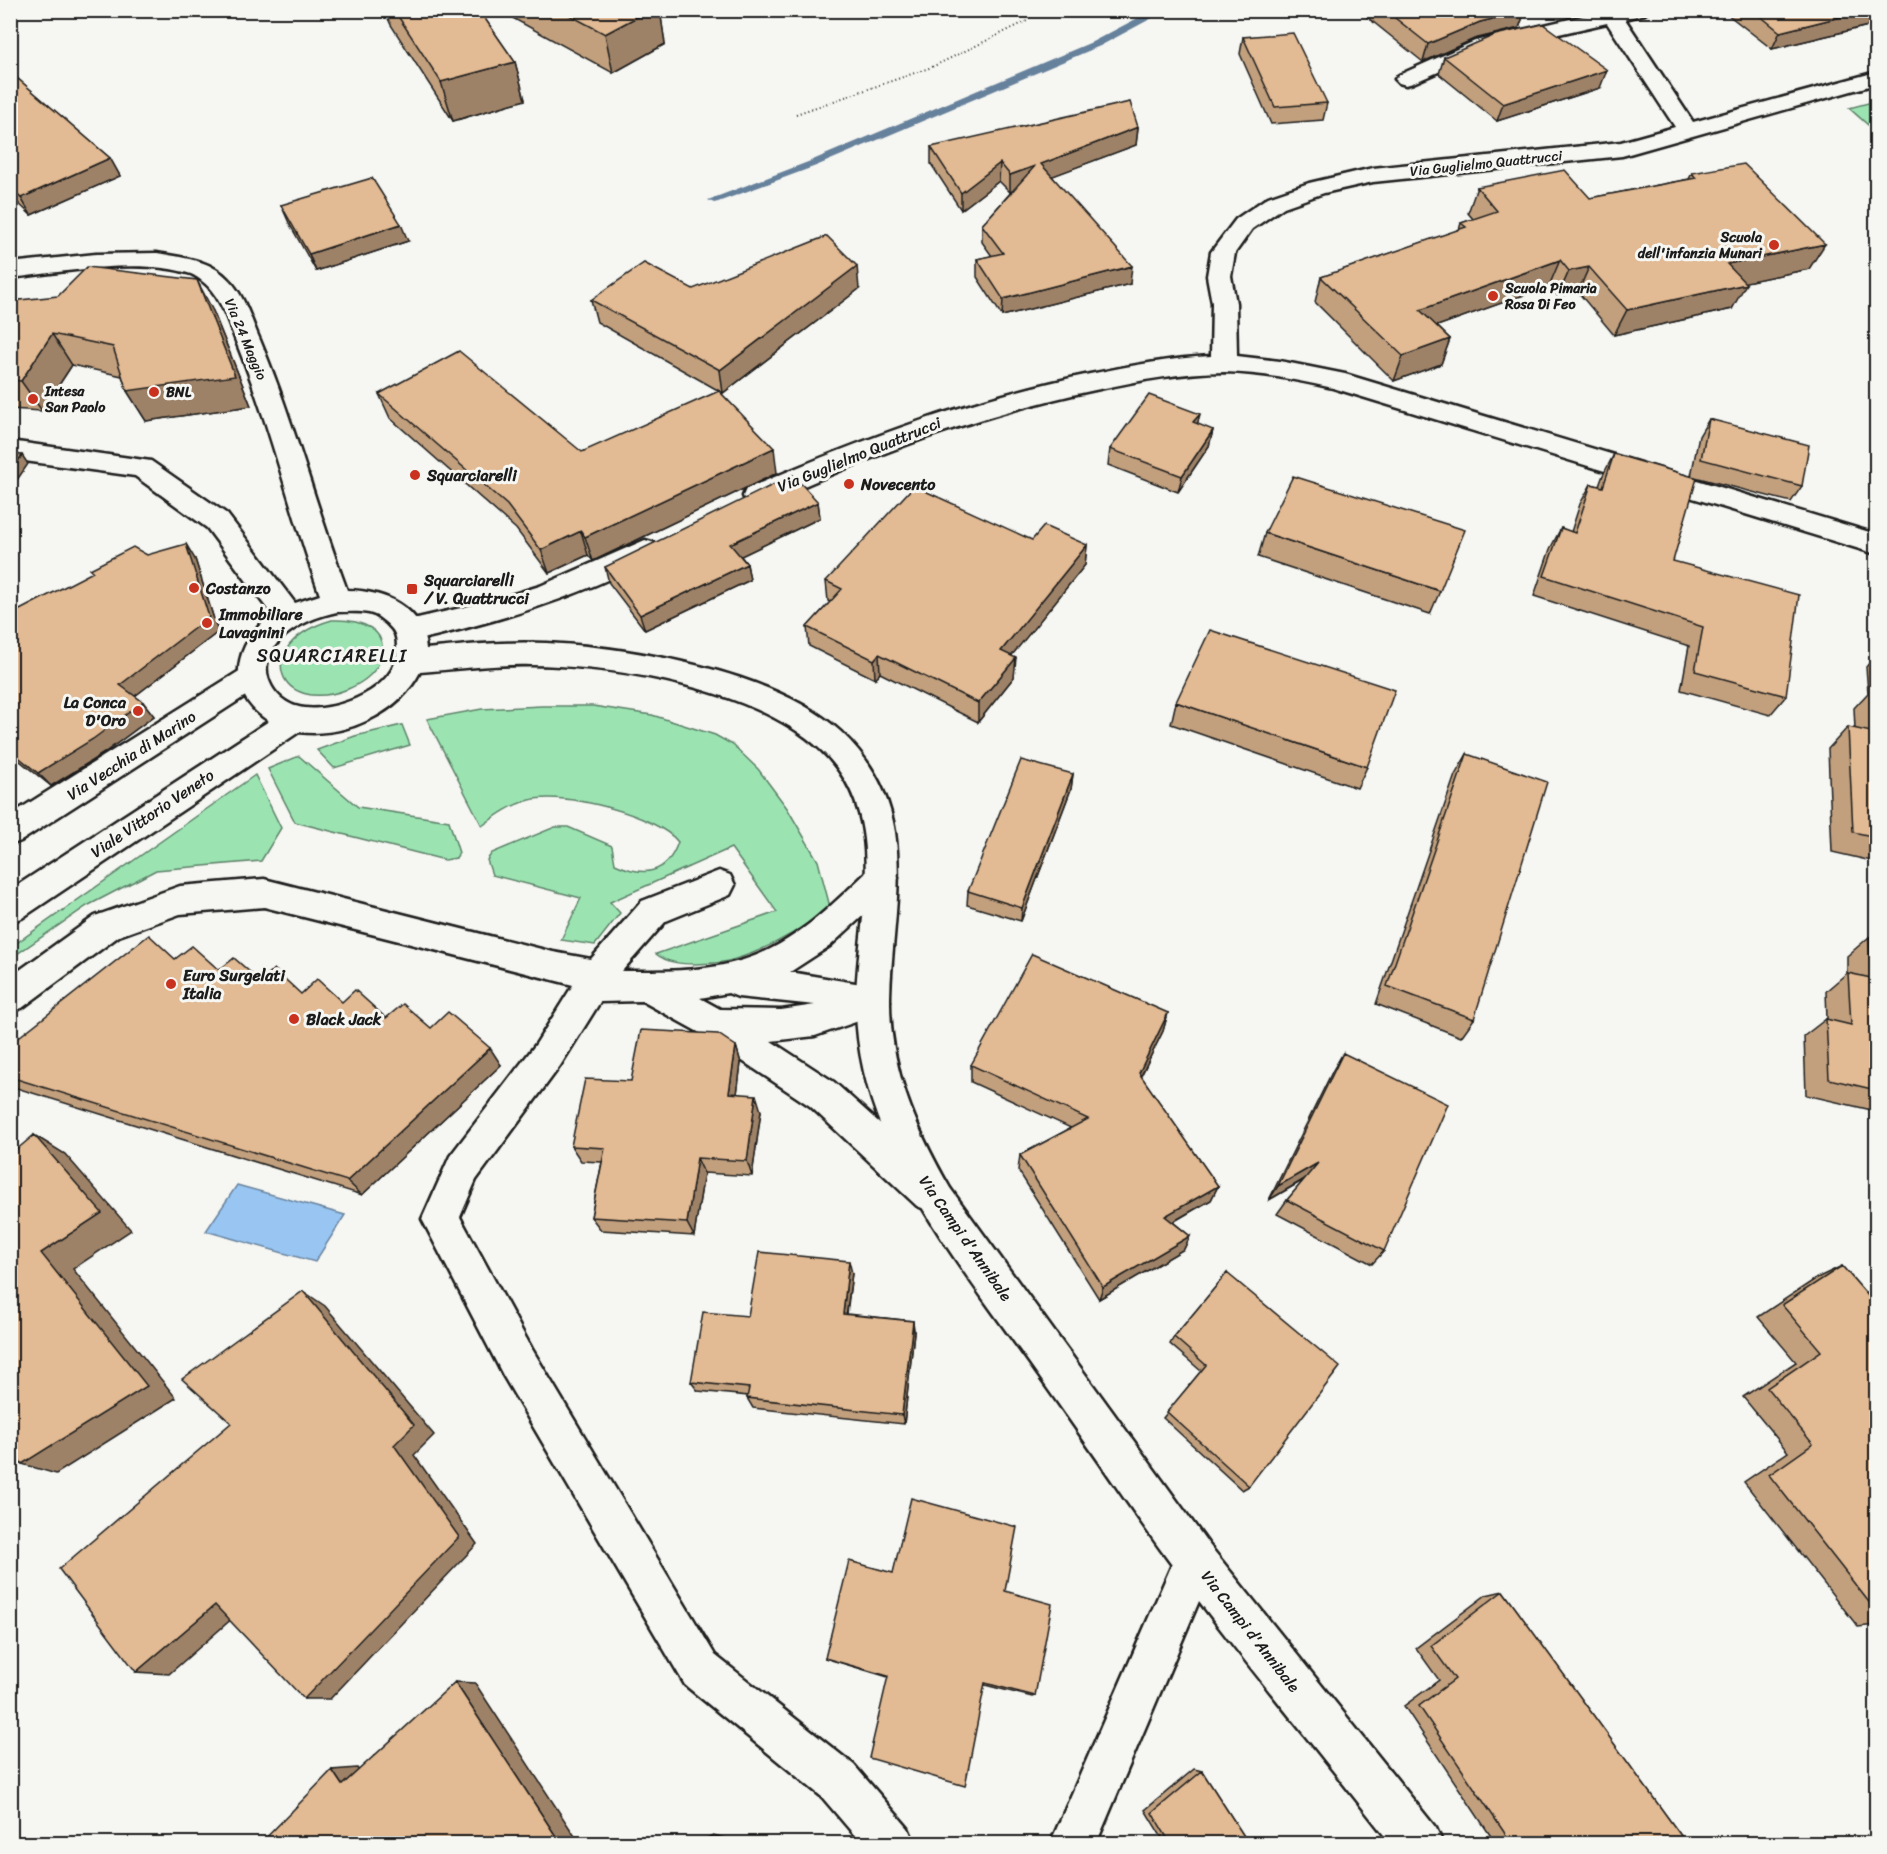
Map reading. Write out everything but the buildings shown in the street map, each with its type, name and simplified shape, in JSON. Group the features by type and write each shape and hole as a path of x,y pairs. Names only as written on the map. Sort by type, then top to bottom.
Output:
{"main road":[{"path":"1406,79 1482,45 1638,10"},
{"path":"1613,16 1688,131"},
{"name":"Via Guglielmo Quattrucci","path":"1224,364 1224,303 1219,276 1223,252 1244,224 1276,202 1317,188 1373,175 1622,149 1876,78"},
{"name":"Via 24 Maggio","path":"10,271 96,261 157,260 201,269 221,285 232,303 266,386 311,531 337,601"},
{"name":"Via Guglielmo Quattrucci","path":"734,506 870,447 979,409 1058,389 1128,375 1189,366 1224,364 1284,369 1336,380 1876,544"},
{"path":"10,450 142,468 217,521 290,617"},
{"path":"410,647 474,617 533,600 601,573 667,539"},
{"path":"337,601 361,601 382,606 398,617 410,647 401,680 385,696 366,709 342,718 318,721 295,719 273,710 258,696 251,678 253,662 260,645 273,630 290,617 313,606 337,601"},
{"name":"Via Campi d'Annibale","path":"410,647 587,657 672,670 754,696 781,709 821,734 855,766 865,784 877,822 881,849 882,878 873,1001 876,1043 885,1091 905,1142 938,1201 1195,1561 1420,1844"},
{"name":"Via Vecchia di Marino","path":"10,832 251,678"},
{"name":"Viale Vittorio Veneto","path":"10,908 295,719"},
{"path":"720,980 774,964 795,951 815,938 882,878"},
{"path":"719,885 654,911 594,981 548,1055 463,1168 441,1219 518,1363 700,1670 838,1781 892,1844"},
{"path":"10,997 107,926 180,900 264,893 553,967 594,981 644,985 720,980 792,987 873,1001"},
{"path":"644,985 714,1023 822,1094 938,1201"},
{"path":"714,1023 772,1028 795,1026 842,1014 873,1001"},
{"path":"1073,1844 1195,1561"}],"path":[{"path":"796,114 932,67 1027,21 1033,10"}],"green space":[{"path":"1876,101 1876,132 1849,108"},
{"path":"332,620 352,621 371,628 381,641 382,651 379,663 366,679 348,689 324,695 304,693 290,686 283,674 282,660 290,645 306,631"},
{"path":"593,706 652,715 715,735 733,745 758,769 787,808 818,861 830,907 784,938 758,951 732,960 691,964 660,957 656,954 777,912 731,848 610,902 620,913 595,945 561,940 581,898 492,875 487,860 492,853 555,827 568,827 612,846 615,864 635,871 644,871 661,867 673,853 678,842 667,832 631,814 565,799 545,798 523,802 505,810 482,826 427,719 482,709"},
{"path":"402,725 410,745 334,768 317,750 355,736"},
{"path":"299,756 358,807 449,821 459,853 456,858 445,860 295,822 268,769"},
{"path":"255,775 281,828 261,861 156,870 87,906 11,958 11,947"}],"water":[{"path":"237,1185 345,1215 315,1262 206,1231"}],"waterway":[{"path":"714,200 877,137 1096,44 1162,10"}],"place":[{"name":"Scuola dell'infanzia Munari","path":"1774,245"},
{"name":"Scuola Pimaria Rosa Di Feo","path":"1493,296"},
{"name":"BNL","path":"154,392"},
{"name":"Intesa San Paolo","path":"33,399"},
{"name":"Squarciarelli","path":"415,475"},
{"name":"Novecento","path":"849,484"},
{"name":"Costanzo","path":"194,588"},
{"name":"Squarciarelli / V. Quattrucci","path":"412,589"},
{"name":"Immobiliare Lavagnini","path":"207,623"},
{"name":"La Conca D'Oro","path":"138,711"},
{"name":"Euro Surgelati Italia","path":"171,984"},
{"name":"Black Jack","path":"294,1019"}],"district":[{"name":"SQUARCIARELLI","path":"332,656"}]}
